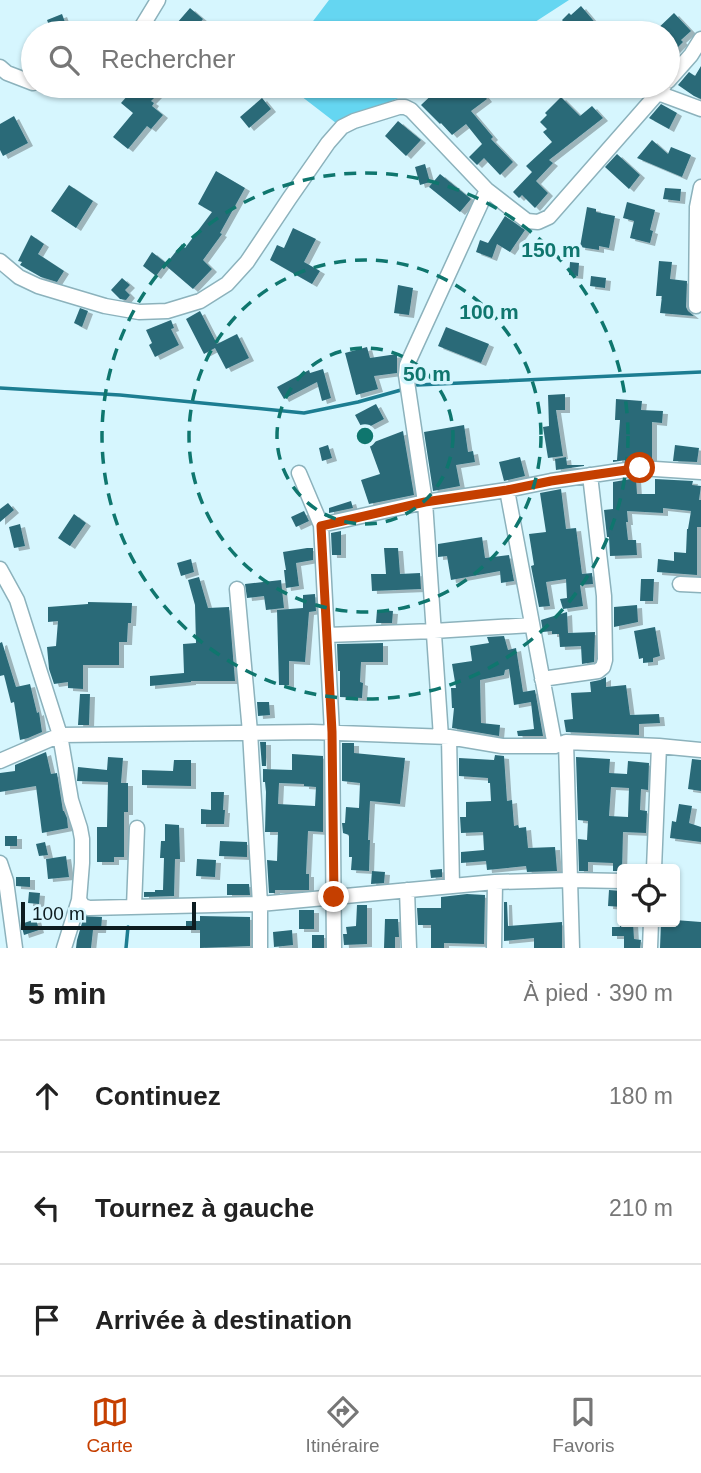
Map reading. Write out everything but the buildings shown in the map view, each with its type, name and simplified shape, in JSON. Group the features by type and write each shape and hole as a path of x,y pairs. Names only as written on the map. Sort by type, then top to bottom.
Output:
{"street":[{"path":"145,21 158,0"},
{"path":"680,67 701,39"},
{"path":"0,67 21,78"},
{"path":"0,261 19,277 38,286 104,306 139,312 167,311 200,301 227,284 247,262 296,188 342,127 399,107 411,110 487,190 527,221 538,222 549,217 653,98"},
{"path":"679,98 701,109"},
{"path":"696,306 697,207 701,187"},
{"path":"452,886 445,737 425,502 406,375 407,365 487,190"},
{"path":"321,526 425,502 590,475 640,468 701,472"},
{"path":"299,473 321,526 332,732 334,948"},
{"path":"542,679 598,671 605,660 604,596 590,475"},
{"path":"507,490 542,679 560,744 572,948"},
{"path":"0,569 5,586 17,600 60,735 71,800 82,839 79,900 64,948"},
{"path":"680,583 701,585"},
{"path":"237,589 250,733 260,948"},
{"path":"327,635 532,625"},
{"path":"0,761 60,735 332,732 445,737 502,746 560,744 659,746 701,750"},
{"path":"654,864 659,746"},
{"path":"134,907 137,828"},
{"path":"0,863 6,881 15,948"},
{"path":"79,900 83,906 89,908 260,904 495,882 617,881"},
{"path":"494,948 495,882"},
{"path":"407,890 409,948"},
{"path":"650,948 651,927"}],"shaded area":[{"path":"329,0 569,0 537,21 313,21"},
{"path":"304,98 399,98 336,123"}],"waterway":[{"path":"417,385 701,372"},
{"path":"0,388 120,395 304,413 401,390"},
{"path":"126,948 128,927"}],"route":[{"path":"334,897 332,732 321,526 425,502 640,468"}]}
